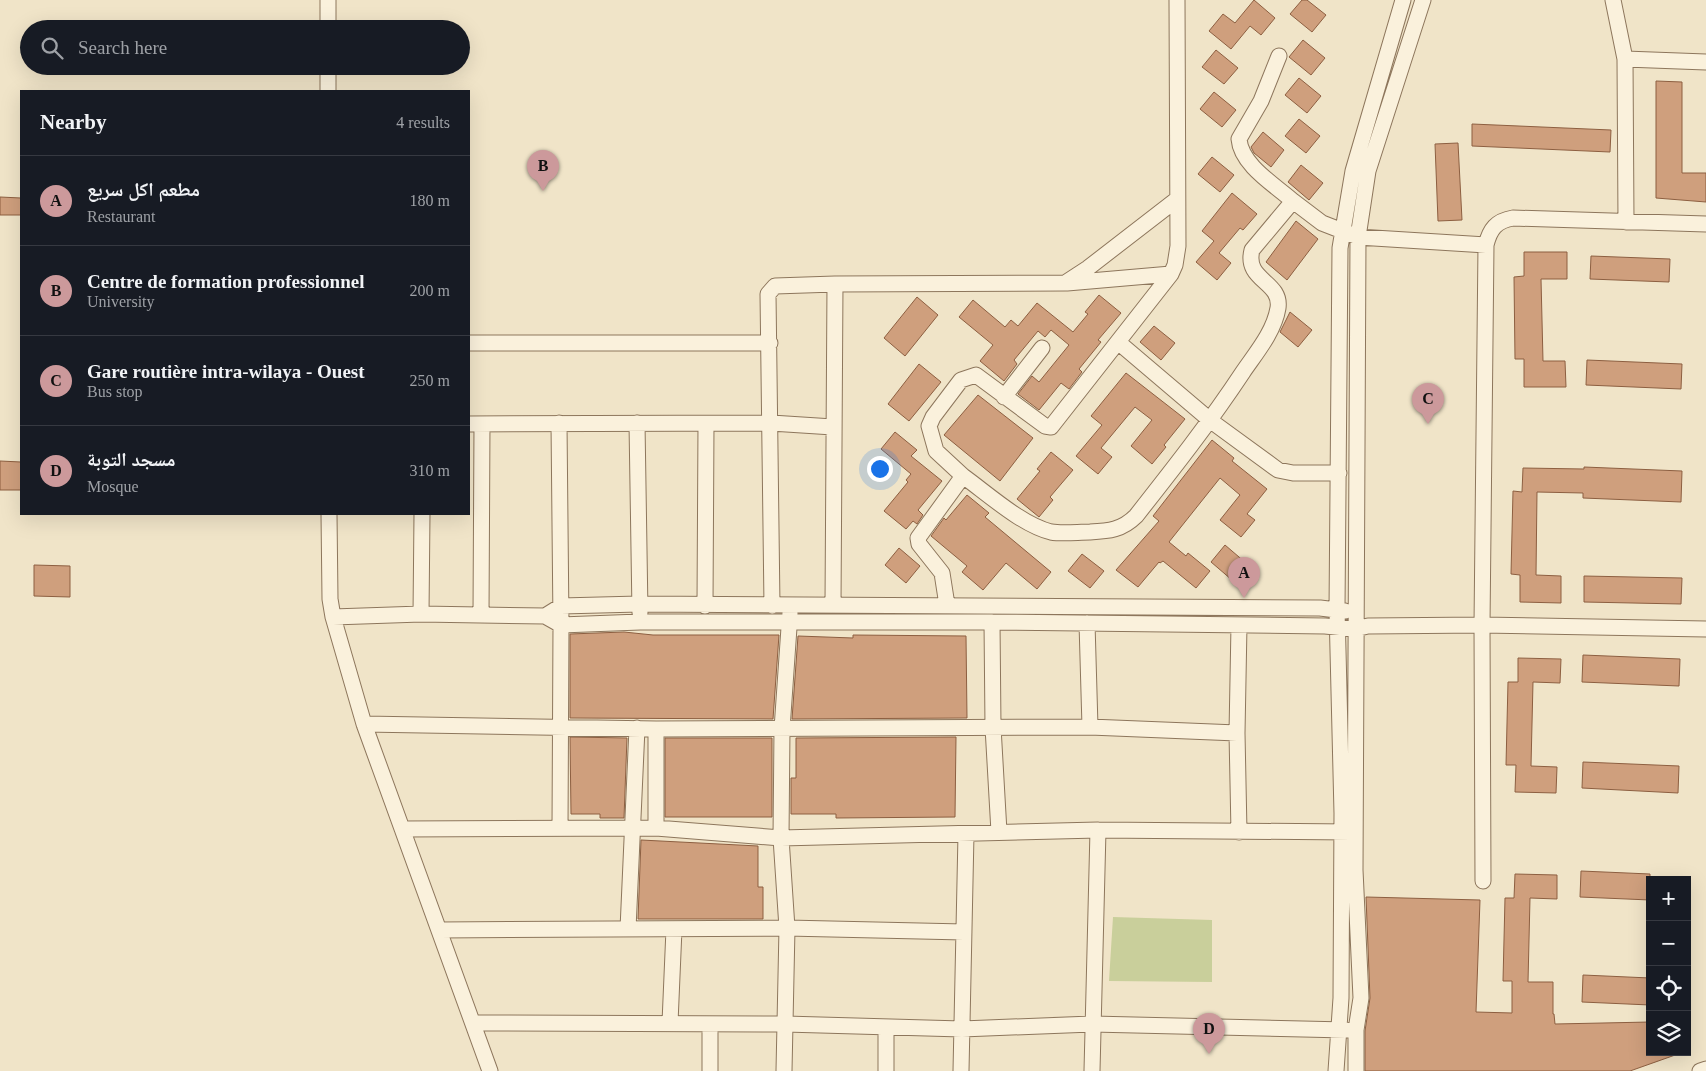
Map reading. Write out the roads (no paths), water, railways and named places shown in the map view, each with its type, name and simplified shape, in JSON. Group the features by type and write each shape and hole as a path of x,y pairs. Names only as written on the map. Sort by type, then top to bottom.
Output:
{"street":[{"path":"328,0 328,20"},
{"path":"1177,0 1176,200 1178,246 1175,265 1118,342 1051,427 1045,426 976,375 969,376 961,380 933,417 929,426 936,451 963,476 1024,519 1041,528 1053,532 1109,531 1121,528 1136,516 1210,421 1270,331 1278,308 1277,298 1271,287 1252,269 1250,258 1252,250 1294,201"},
{"path":"1356,1071 1356,1030 1361,998 1348,833 1337,610 1339,472 1337,332 1341,232 1353,171 1402,0"},
{"path":"1336,1071 1348,833 1362,628 1355,613 1358,237 1368,171 1424,0"},
{"path":"1613,0 1625,59 1626,222"},
{"path":"1279,56 1261,101 1241,133 1240,146 1250,163 1294,201 1322,222 1341,232 1358,237 1486,245"},
{"path":"1625,59 1706,62"},
{"path":"328,75 328,90"},
{"path":"1065,283 1088,268 1176,200"},
{"path":"1483,881 1482,625 1486,245 1490,232 1496,224 1512,218 1706,224"},
{"path":"772,606 768,294 771,289 775,286 835,284 1065,283 1170,274"},
{"path":"832,606 835,284"},
{"path":"470,342 770,343"},
{"path":"1118,342 1210,421 1278,470 1294,473 1339,472"},
{"path":"1004,397 1042,348"},
{"path":"558,423 561,606 560,828"},
{"path":"637,423 640,622"},
{"path":"481,615 475,424 771,423 833,428"},
{"path":"705,606 706,424"},
{"path":"947,605 942,573 919,544 918,538 963,476"},
{"path":"328,515 330,599 333,617 364,724 490,1071"},
{"path":"420,614 422,515"},
{"path":"544,616 561,606 639,604 705,606 947,605 1337,610 1355,613"},
{"path":"784,1071 787,928 781,838 782,729 791,606"},
{"path":"333,617 420,614 544,616 561,625 640,622 992,622 1338,628 1482,625 1706,629"},
{"path":"992,622 993,727 999,832"},
{"path":"1087,623 1090,727"},
{"path":"1239,625 1237,733 1239,832"},
{"path":"364,724 656,729 1090,727 1237,733"},
{"path":"628,929 637,728"},
{"path":"656,729 656,828"},
{"path":"402,829 656,828 781,838 1098,830 1348,833"},
{"path":"1092,1071 1098,830"},
{"path":"962,1071 966,834"},
{"path":"439,930 787,928 964,932"},
{"path":"670,1023 674,929"},
{"path":"472,1023 785,1024 962,1029 1092,1024 1356,1030"},
{"path":"710,1024 710,1071"},
{"path":"886,1027 886,1071"},
{"path":"1700,1071 1706,1069"}],"place":[{"name":"Centre de formation professionnel","path":"543,191"},
{"name":"Gare routière intra-wilaya - Ouest","path":"1428,424"},
{"name":"مطعم اكل سريع","path":"1244,598"},
{"name":"مسجد التوبة","path":"1209,1054"}]}
